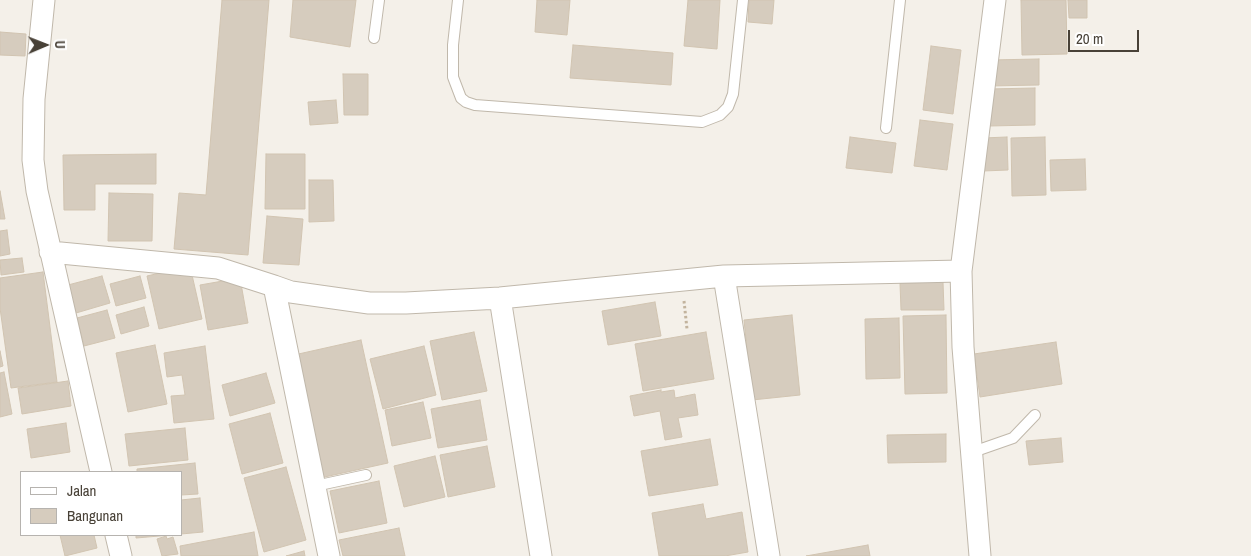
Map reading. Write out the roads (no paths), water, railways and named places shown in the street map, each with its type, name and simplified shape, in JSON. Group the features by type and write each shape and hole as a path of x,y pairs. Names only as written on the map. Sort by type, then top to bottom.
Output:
{"street":[{"path":"44,0 34,99 33,151 37,191 101,471"},
{"path":"980,556 970,453 963,346 961,271 995,0"},
{"path":"50,252 218,268 291,292 369,303 500,298 724,276 961,271"},
{"path":"724,276 769,556"},
{"path":"274,286 329,556"},
{"path":"500,298 541,556"},
{"path":"116,536 121,556"}],"lane":[{"path":"374,38 379,0"},
{"path":"458,0 453,45 453,77 458,92 466,102 475,105 554,112 702,122 720,116 728,107 733,94 743,0"},
{"path":"886,128 900,0"},
{"path":"970,453 1013,438 1035,415"},
{"path":"315,486 366,475"}]}
